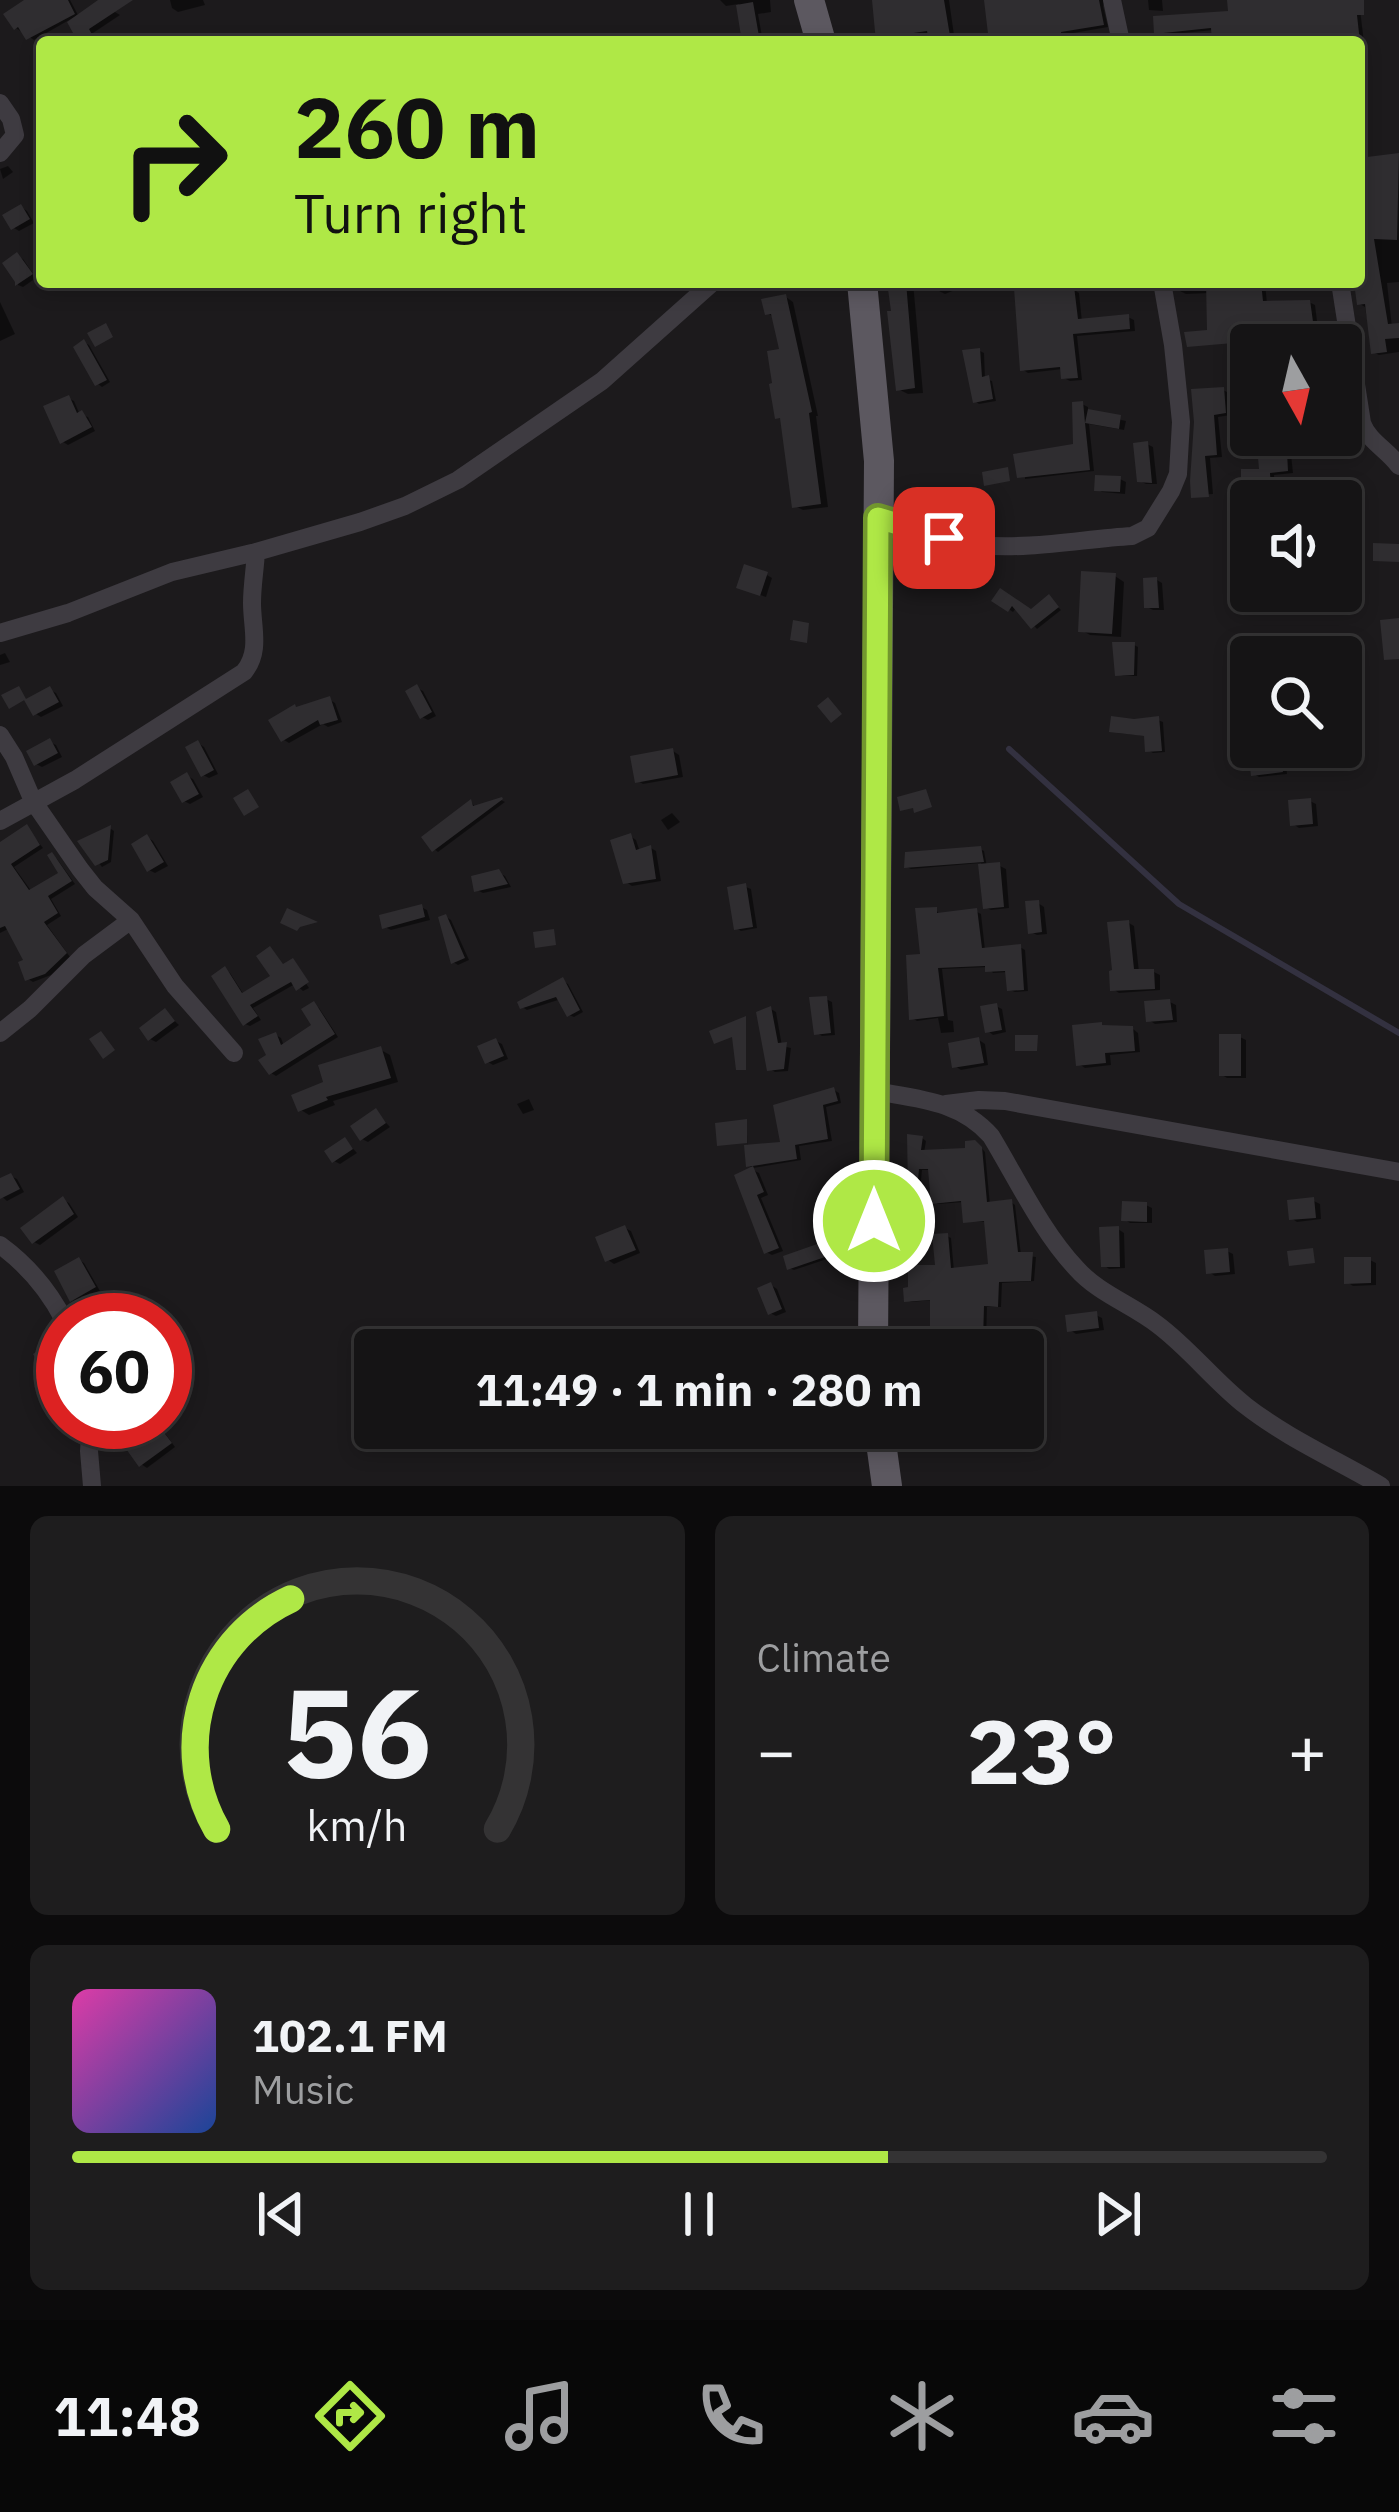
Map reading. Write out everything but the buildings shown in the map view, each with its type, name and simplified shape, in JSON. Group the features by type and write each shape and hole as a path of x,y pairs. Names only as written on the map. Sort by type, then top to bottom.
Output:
{"main road":[{"path":"809,0 819,36"},
{"path":"863,288 879,461 873,1329"},
{"path":"882,1449 887,1486"}],"street":[{"path":"1112,0 1120,36"},
{"path":"0,103 16,135 0,153"},
{"path":"0,633 68,614 154,578 405,506 458,480 602,380 706,288"},
{"path":"878,518 944,538 1002,546 1132,536 1148,528 1175,483 1181,435 1163,288"},
{"path":"1341,288 1362,423 1373,442 1399,466"},
{"path":"0,821 244,672 255,652 256,552"},
{"path":"0,735 33,801 95,888 131,920 175,986 234,1053"},
{"path":"0,1033 84,955 131,920"},
{"path":"875,1091 946,1104 967,1115 991,1136 1059,1248 1098,1290 1157,1324 1262,1418 1382,1486"},
{"path":"946,1104 1005,1101 1399,1172"},
{"path":"0,1245 47,1293"},
{"path":"89,1449 92,1486"}],"waterway":[{"path":"1009,749 1179,904 1399,1033"}],"route":[{"path":"874,1221 878,518 944,538"}]}
